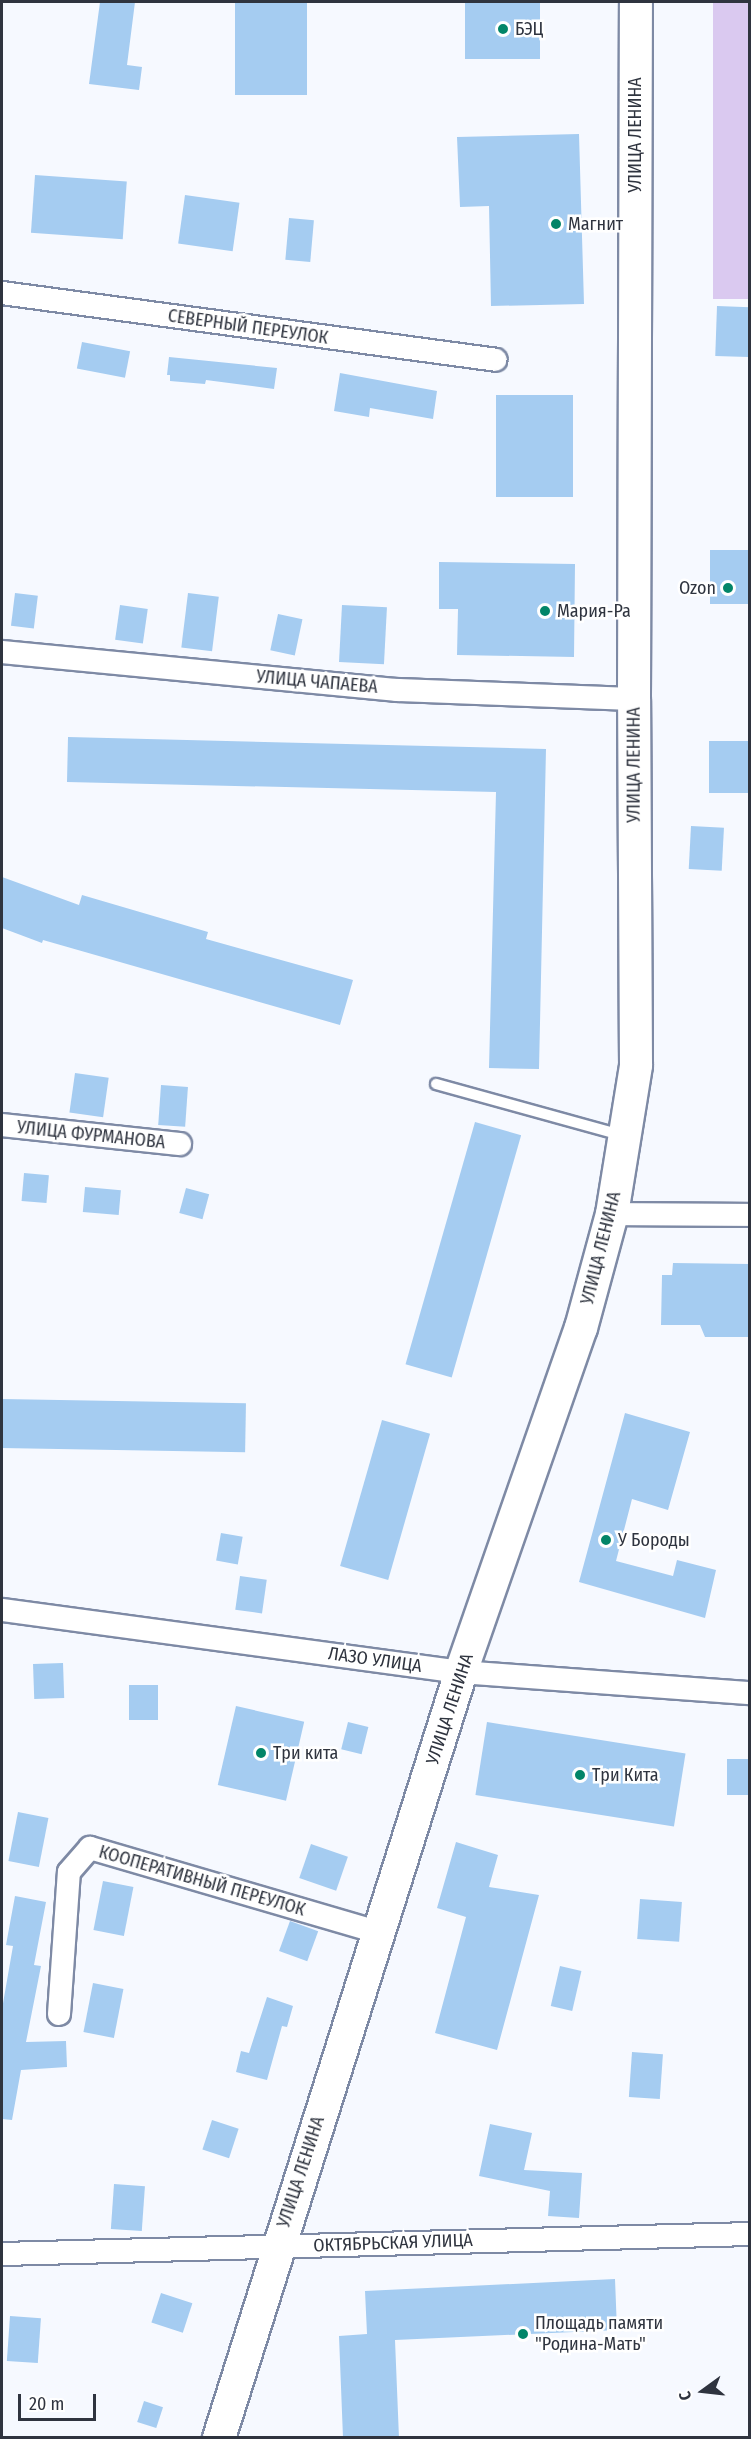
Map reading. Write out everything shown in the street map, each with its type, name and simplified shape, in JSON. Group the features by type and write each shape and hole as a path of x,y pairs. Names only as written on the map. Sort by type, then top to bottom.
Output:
{"main road":[{"name":"УЛИЦА ЛЕНИНА","path":"219,2438 278,2246 462,1672 580,1328 612,1214 636,1065 634,699 636,2"}],"street":[{"name":"СЕВЕРНЫЙ ПЕРЕУЛОК","path":"2,293 495,360"},
{"name":"УЛИЦА ЧАПАЕВА","path":"2,652 397,690 634,699"},
{"name":"УЛИЦА ФУРМАНОВА","path":"2,1125 180,1144"},
{"path":"612,1214 750,1215"},
{"name":"ЛАЗО УЛИЦА","path":"2,1610 462,1672 750,1693"},
{"name":"КООПЕРАТИВНЫЙ ПЕРЕУЛОК","path":"59,2014 69,1872 90,1848 378,1932"},
{"name":"ОКТЯБРЬСКАЯ УЛИЦА","path":"2,2254 750,2234"}],"lane":[{"path":"436,1084 625,1137"}],"shaded area":[{"path":"713,2 749,2 749,299 713,299"}],"building":[{"path":"100,2 135,2 127,65 142,67 139,90 89,84"},
{"path":"235,2 307,2 307,95 235,95"},
{"name":"БЭЦ","path":"465,2 540,2 540,59 465,59"},
{"path":"579,134 584,304 491,306 489,206 460,207 457,137"},
{"path":"35,175 127,181 123,239 31,233"},
{"path":"185,195 239,203 233,251 178,244"},
{"path":"289,218 314,220 310,262 285,260"},
{"path":"717,306 750,307 748,357 715,356"},
{"path":"82,342 130,351 125,378 77,369"},
{"path":"169,357 277,368 274,389 206,380 205,384 170,381 170,375 167,375"},
{"path":"340,373 437,391 433,419 370,408 369,417 334,411"},
{"path":"496,395 573,395 573,497 496,497"},
{"path":"710,550 750,550 750,604 710,604"},
{"path":"439,562 575,564 574,657 457,655 458,609 439,609"},
{"path":"15,593 38,596 34,629 11,626"},
{"path":"188,593 219,597 212,651 181,648"},
{"path":"120,605 148,609 143,644 115,640"},
{"path":"342,605 387,607 384,664 339,662"},
{"path":"278,614 302,619 295,655 270,650"},
{"path":"68,737 546,749 539,1069 489,1068 496,792 67,782"},
{"path":"709,741 750,741 750,793 709,793"},
{"path":"691,826 724,828 722,871 689,869"},
{"path":"2,877 79,905 82,895 208,932 206,939 353,980 340,1025 43,940 42,943 2,928"},
{"path":"75,1073 109,1078 103,1117 69,1113"},
{"path":"161,1085 188,1087 185,1127 158,1125"},
{"path":"475,1122 521,1135 452,1377 406,1364"},
{"path":"24,1173 49,1175 46,1203 22,1201"},
{"path":"85,1187 121,1190 119,1215 83,1212"},
{"path":"186,1188 209,1194 202,1219 179,1213"},
{"path":"673,1263 750,1264 750,1337 705,1337 700,1325 661,1325 662,1275 672,1275"},
{"path":"2,1399 246,1403 245,1452 2,1448"},
{"path":"625,1413 690,1432 668,1510 632,1499 616,1561 673,1576 677,1560 716,1570 705,1618 579,1582"},
{"path":"382,1420 430,1434 388,1580 340,1566"},
{"path":"221,1533 243,1537 238,1564 216,1561"},
{"path":"240,1576 267,1580 262,1613 235,1610"},
{"path":"63,1663 64,1698 34,1699 33,1664"},
{"path":"129,1685 158,1685 158,1720 129,1720"},
{"name":"Три кита","path":"236,1706 304,1722 286,1801 218,1785"},
{"path":"348,1722 368,1727 362,1754 341,1749"},
{"name":"Три Кита","path":"487,1722 686,1753 674,1827 475,1795"},
{"path":"727,1759 750,1759 750,1795 727,1795"},
{"path":"18,1812 48,1818 39,1867 8,1861"},
{"path":"456,1842 498,1855 489,1887 539,1895 497,2050 435,2033 466,1917 437,1908"},
{"path":"311,1844 348,1857 336,1891 299,1878"},
{"path":"103,1881 133,1887 124,1936 93,1930"},
{"path":"15,1896 46,1902 34,1965 41,1966 26,2042 66,2041 67,2067 21,2070 12,2120 2,2119 2,2009 13,1946 6,1945"},
{"path":"640,1899 682,1902 679,1942 637,1939"},
{"path":"290,1921 318,1931 307,1961 279,1951"},
{"path":"560,1966 581,1971 572,2011 551,2006"},
{"path":"93,1983 123,1989 114,2038 83,2032"},
{"path":"267,1997 293,2006 287,2027 282,2026 267,2080 236,2072 241,2051 249,2053"},
{"path":"632,2052 663,2054 660,2099 629,2097"},
{"path":"212,2120 239,2129 229,2158 202,2149"},
{"path":"490,2124 532,2133 524,2170 582,2173 579,2218 548,2216 550,2191 479,2176"},
{"path":"114,2184 145,2186 142,2231 111,2229"},
{"path":"615,2279 617,2330 395,2340 399,2438 343,2438 339,2336 367,2334 365,2291"},
{"path":"161,2293 192,2303 183,2333 151,2322"},
{"path":"10,2316 41,2318 38,2363 7,2361"},
{"path":"144,2401 163,2407 156,2428 137,2422"}],"place":[{"name":"БЭЦ","path":"503,29"},
{"name":"Магнит","path":"556,224"},
{"name":"Ozon","path":"728,588"},
{"name":"Мария-Ра","path":"545,611"},
{"name":"У Бороды","path":"606,1540"},
{"name":"Три кита","path":"261,1753"},
{"name":"Три Кита","path":"580,1775"},
{"name":"Площадь памяти \"Родина-Мать\"","path":"523,2334"}]}
